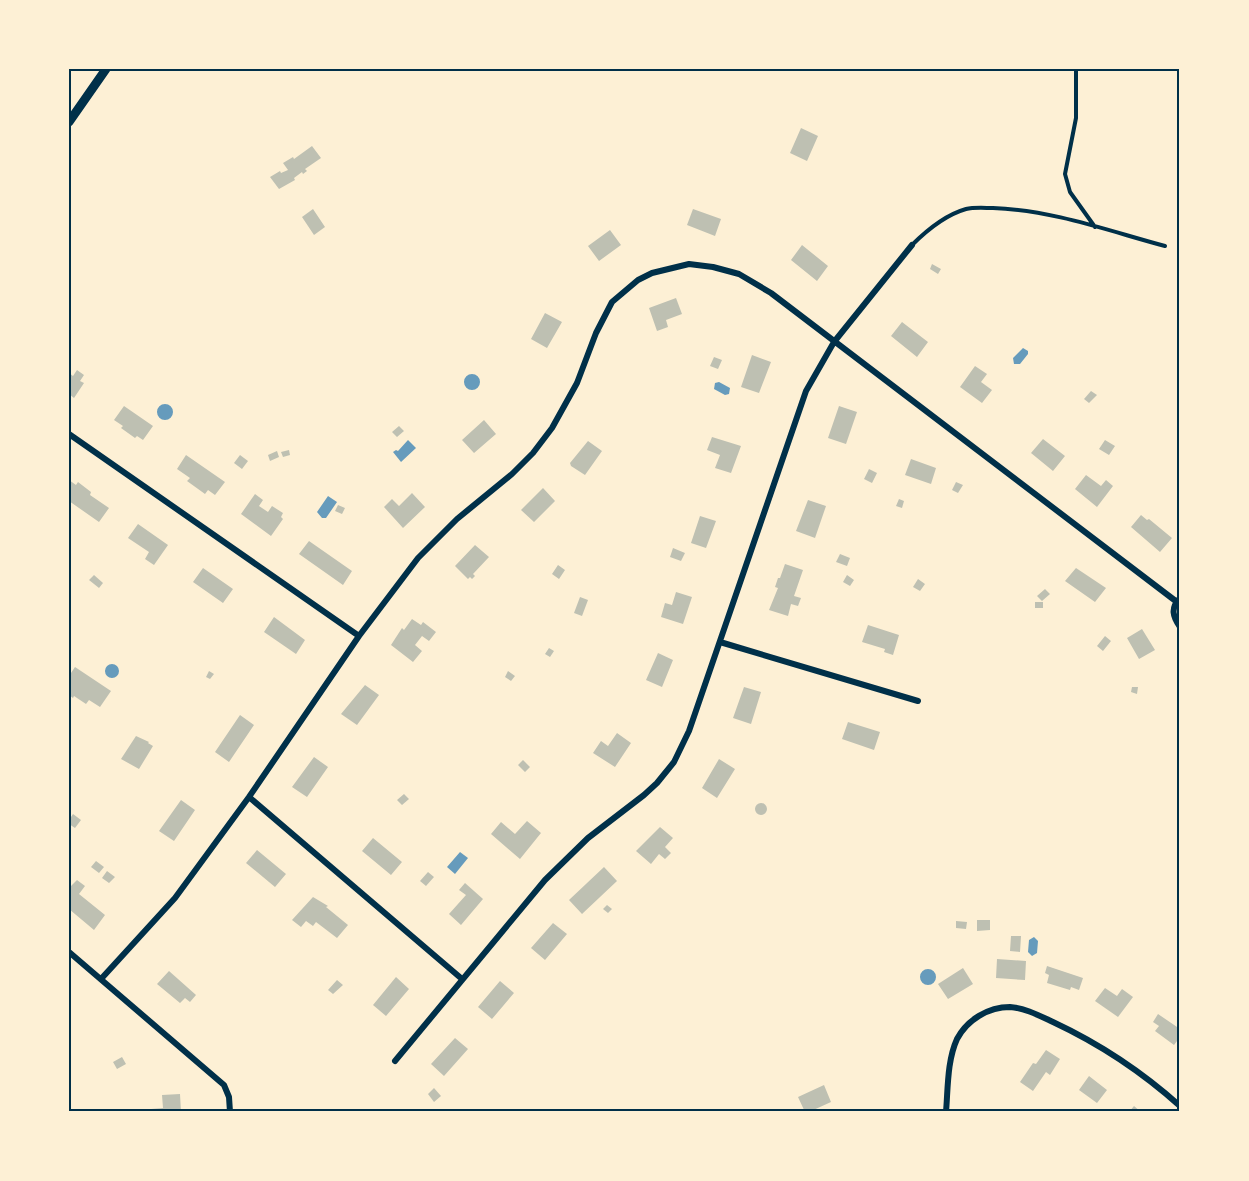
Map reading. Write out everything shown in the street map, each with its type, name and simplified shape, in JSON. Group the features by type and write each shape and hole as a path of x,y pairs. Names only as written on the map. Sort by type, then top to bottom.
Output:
{"street":[{"path":"69,122 106,69"},
{"path":"395,1061 545,880 588,838 644,795 674,762 689,731 806,391 834,342 912,245"},
{"path":"101,979 175,898 249,797 359,636 411,567 436,539 533,453 565,406 603,316 612,302 638,280 652,273 689,264 713,267 739,274 786,303 834,342 1178,600 1173,612 1180,627"},
{"path":"69,434 359,636"},
{"path":"720,642 918,701"},
{"path":"249,797 462,979"},
{"path":"69,952 224,1085 229,1097 230,1112"},
{"path":"946,1112 951,1063 958,1037 975,1018 986,1012 1010,1008 1023,1009 1039,1015 1113,1053 1180,1106"}],"lane":[{"path":"1076,69 1076,118 1065,174 1070,192 1096,228"},
{"path":"912,245 939,222 968,209 1002,208 1041,213 1165,246"}],"water":[{"path":"1023,348 1028,351 1028,354 1020,364 1014,364 1013,358"},
{"path":"472,374 480,382 472,390 464,382"},
{"path":"719,382 730,388 729,394 725,395 714,389 715,383"},
{"path":"165,404 173,412 165,420 157,412"},
{"path":"408,440 416,448 401,462 393,452 398,451"},
{"path":"328,496 337,502 326,518 322,518 317,512"},
{"path":"109,664 115,664 119,671 115,678 109,678 105,674 105,668"},
{"path":"460,852 468,858 455,874 447,867"},
{"path":"1034,937 1038,941 1037,953 1032,956 1028,952 1029,940"},
{"path":"928,969 936,977 928,985 920,977"}],"building":[{"path":"801,128 818,136 807,161 790,153"},
{"path":"312,146 321,158 305,169 307,171 303,174 302,172 294,178 295,180 279,189 270,177 280,171 281,173 288,170 283,163 293,157 294,159"},
{"path":"313,209 325,227 314,235 302,217"},
{"path":"693,209 721,219 715,236 687,225"},
{"path":"610,230 621,245 599,261 588,246"},
{"path":"802,245 828,266 817,281 791,260"},
{"path":"932,264 941,269 938,274 930,269"},
{"path":"676,298 682,314 666,320 668,327 657,331 649,308"},
{"path":"545,313 562,322 547,348 531,339"},
{"path":"902,322 928,342 917,357 891,336"},
{"path":"752,355 771,362 759,393 741,387"},
{"path":"714,357 722,360 718,369 710,366"},
{"path":"975,366 987,374 981,382 992,390 982,403 960,387"},
{"path":"77,370 84,375 80,381 84,383 74,398 69,394 69,373 73,376"},
{"path":"1091,391 1097,395 1089,403 1084,399"},
{"path":"124,406 153,426 143,440 137,436 135,438 114,420"},
{"path":"839,406 857,412 846,444 828,438"},
{"path":"484,420 496,434 474,453 462,440"},
{"path":"399,426 404,431 397,437 392,432"},
{"path":"712,437 741,446 731,473 715,468 720,455 707,450"},
{"path":"1043,439 1065,456 1053,471 1031,453"},
{"path":"1105,440 1115,446 1109,455 1099,449"},
{"path":"588,441 602,451 585,475 570,463"},
{"path":"289,450 290,455 283,457 281,452"},
{"path":"277,451 279,457 270,461 268,455"},
{"path":"186,455 225,482 215,495 208,490 205,494 187,481 190,478 177,469"},
{"path":"240,455 248,461 242,469 234,463"},
{"path":"911,459 936,468 931,484 905,475"},
{"path":"869,469 877,473 872,483 864,479"},
{"path":"1086,475 1101,486 1106,480 1113,486 1097,507 1075,489"},
{"path":"69,480 76,485 78,482 91,492 90,495 109,508 99,522 69,501"},
{"path":"956,482 963,485 958,493 952,490"},
{"path":"543,488 555,501 534,522 521,510"},
{"path":"412,493 425,507 403,528 384,507 392,499 399,506"},
{"path":"255,494 263,500 259,506 268,512 272,506 283,513 281,517 283,519 271,536 241,514"},
{"path":"899,499 904,501 902,508 896,506"},
{"path":"808,500 826,506 815,538 796,531"},
{"path":"338,505 345,508 342,514 335,511"},
{"path":"1141,515 1172,538 1160,552 1131,527"},
{"path":"700,516 716,521 706,548 691,543"},
{"path":"138,524 168,545 154,565 145,559 149,552 128,538"},
{"path":"309,541 352,571 343,585 299,554"},
{"path":"475,545 489,557 473,574 475,576 468,579 455,566"},
{"path":"673,548 685,553 681,561 670,557"},
{"path":"840,554 850,558 847,566 836,562"},
{"path":"785,564 803,570 794,596 801,598 798,606 791,604 788,616 769,610 778,588 775,587 778,578"},
{"path":"558,565 565,570 559,579 552,574"},
{"path":"203,568 233,589 223,603 193,582"},
{"path":"1076,568 1106,588 1095,602 1065,581"},
{"path":"94,575 103,583 99,588 89,580"},
{"path":"847,575 854,580 850,586 843,582"},
{"path":"918,579 925,584 920,591 913,587"},
{"path":"1045,589 1050,594 1042,601 1037,596"},
{"path":"676,592 692,597 683,624 661,617 665,603 672,605"},
{"path":"580,597 588,600 582,616 574,613"},
{"path":"1035,602 1043,602 1043,608 1035,608"},
{"path":"274,617 305,640 296,654 264,632"},
{"path":"412,619 421,625 423,622 436,632 429,641 422,636 415,645 422,651 413,662 391,645 402,628 404,630"},
{"path":"868,625 899,635 893,655 884,652 885,649 862,642"},
{"path":"1142,629 1155,650 1139,659 1127,638"},
{"path":"1105,636 1111,641 1103,651 1097,646"},
{"path":"549,648 554,651 550,657 545,654"},
{"path":"658,653 673,660 662,687 646,680"},
{"path":"75,667 111,691 100,707 89,700 86,704 69,695 69,676"},
{"path":"209,671 214,674 210,679 206,677"},
{"path":"508,671 515,676 511,681 505,677"},
{"path":"365,685 379,695 357,725 341,714"},
{"path":"744,687 761,692 751,724 733,718"},
{"path":"1132,687 1138,687 1137,694 1131,692"},
{"path":"240,715 254,725 229,762 215,752"},
{"path":"848,722 880,732 874,750 842,739"},
{"path":"617,733 631,743 615,767 593,753 601,741 608,746"},
{"path":"136,736 153,746 139,769 121,759"},
{"path":"314,757 328,767 307,797 292,787"},
{"path":"719,759 735,769 717,798 702,788"},
{"path":"523,760 530,767 525,772 518,765"},
{"path":"404,794 409,799 402,805 397,800"},
{"path":"181,800 195,810 174,841 159,831"},
{"path":"761,803 767,809 761,815 755,809"},
{"path":"73,814 81,820 75,828 69,824"},
{"path":"527,821 541,833 520,859 491,834 501,822 515,834"},
{"path":"660,827 673,838 665,847 671,853 665,859 659,854 651,864 636,851"},
{"path":"373,838 402,862 391,875 362,851"},
{"path":"257,850 286,874 275,887 246,863"},
{"path":"96,861 104,867 99,873 91,867"},
{"path":"604,867 617,881 582,914 569,900"},
{"path":"107,871 115,877 109,883 102,878"},
{"path":"428,872 434,877 426,886 420,881"},
{"path":"77,880 85,886 79,894 105,915 94,930 69,909 69,888"},
{"path":"465,883 483,899 461,925 449,914 466,895 459,890"},
{"path":"313,897 328,906 326,907 348,925 337,938 316,922 313,926 306,921 301,927 292,920"},
{"path":"607,905 612,909 608,913 603,909"},
{"path":"977,920 990,920 990,930 977,931"},
{"path":"956,921 967,922 966,929 956,928"},
{"path":"553,923 567,934 545,960 531,948"},
{"path":"1011,936 1021,936 1020,952 1010,951"},
{"path":"997,959 1026,961 1025,980 996,978"},
{"path":"1047,966 1083,978 1079,990 1071,987 1070,990 1047,983 1049,975 1045,973"},
{"path":"963,968 973,984 948,999 938,984"},
{"path":"169,971 196,995 190,1002 185,998 180,1003 157,984"},
{"path":"396,977 409,989 386,1016 373,1005"},
{"path":"337,980 343,985 333,994 328,990"},
{"path":"500,981 514,993 492,1019 478,1007"},
{"path":"1105,988 1117,996 1122,989 1133,997 1118,1017 1095,1001"},
{"path":"1158,1014 1180,1029 1180,1037 1174,1045 1155,1031 1159,1026 1153,1022"},
{"path":"455,1038 468,1049 444,1076 431,1064"},
{"path":"1046,1050 1060,1059 1050,1075 1046,1072 1033,1091 1020,1082 1033,1063 1036,1064"},
{"path":"122,1057 126,1064 117,1069 113,1062"},
{"path":"1089,1076 1107,1090 1097,1103 1079,1090"},
{"path":"824,1085 831,1102 805,1112 798,1097"},
{"path":"434,1088 441,1096 434,1102 428,1094"},
{"path":"180,1094 181,1112 151,1112 151,1109 163,1108 162,1095"},
{"path":"1134,1106 1141,1112 1129,1112"}]}
